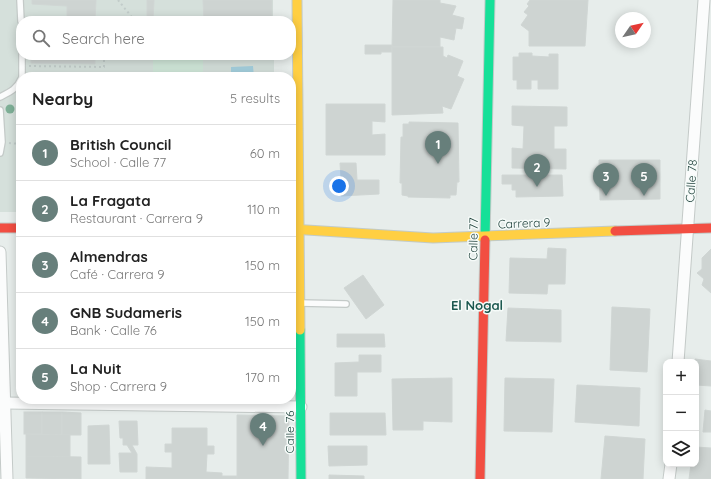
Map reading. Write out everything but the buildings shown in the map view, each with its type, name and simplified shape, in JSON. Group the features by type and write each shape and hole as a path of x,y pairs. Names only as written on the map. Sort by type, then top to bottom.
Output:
{"street":[{"name":"Calle 76","path":"296,115 297,0"},
{"name":"Calle 77","path":"480,479 490,0"},
{"name":"Calle 78","path":"678,359 704,0"},
{"path":"0,228 16,228"},
{"name":"Carrera 9","path":"296,230 433,238 711,228"},
{"name":"Calle 76","path":"296,245 300,303 301,479"},
{"path":"0,252 7,479"},
{"path":"5,403 16,403"},
{"path":"79,404 301,407"},
{"path":"670,467 670,479"}],"lane":[{"path":"20,0 21,16"},
{"path":"22,60 22,72"},
{"path":"0,97 16,88"},
{"path":"0,110 2,142 0,153"},
{"path":"300,303 346,304"}],"path":[{"path":"118,0 131,16"},
{"path":"22,66 104,67 104,60"}],"shaded area":[{"path":"0,0 273,0 273,16 16,16 16,60 274,60 274,72 16,72 16,212 0,212"}],"green space":[{"path":"153,60 203,60 203,72 153,72"}],"water":[{"path":"253,66 254,72 231,72 231,67"}],"traffic: fast":[{"path":"485,240 490,0"},
{"path":"300,330 301,479"}],"traffic: slow":[{"path":"297,0 300,330"},
{"path":"296,229 433,238 615,231"}],"traffic: jam":[{"path":"0,228 16,228"},
{"path":"615,231 711,228"},
{"path":"480,479 485,240"}],"place":[{"name":"British Council","path":"438,164"},
{"name":"La Fragata","path":"537,187"},
{"name":"Almendras","path":"606,196"},
{"name":"La Nuit","path":"644,196"},
{"name":"GNB Sudameris","path":"263,446"}],"district":[{"name":"El Nogal","path":"477,305"}]}
